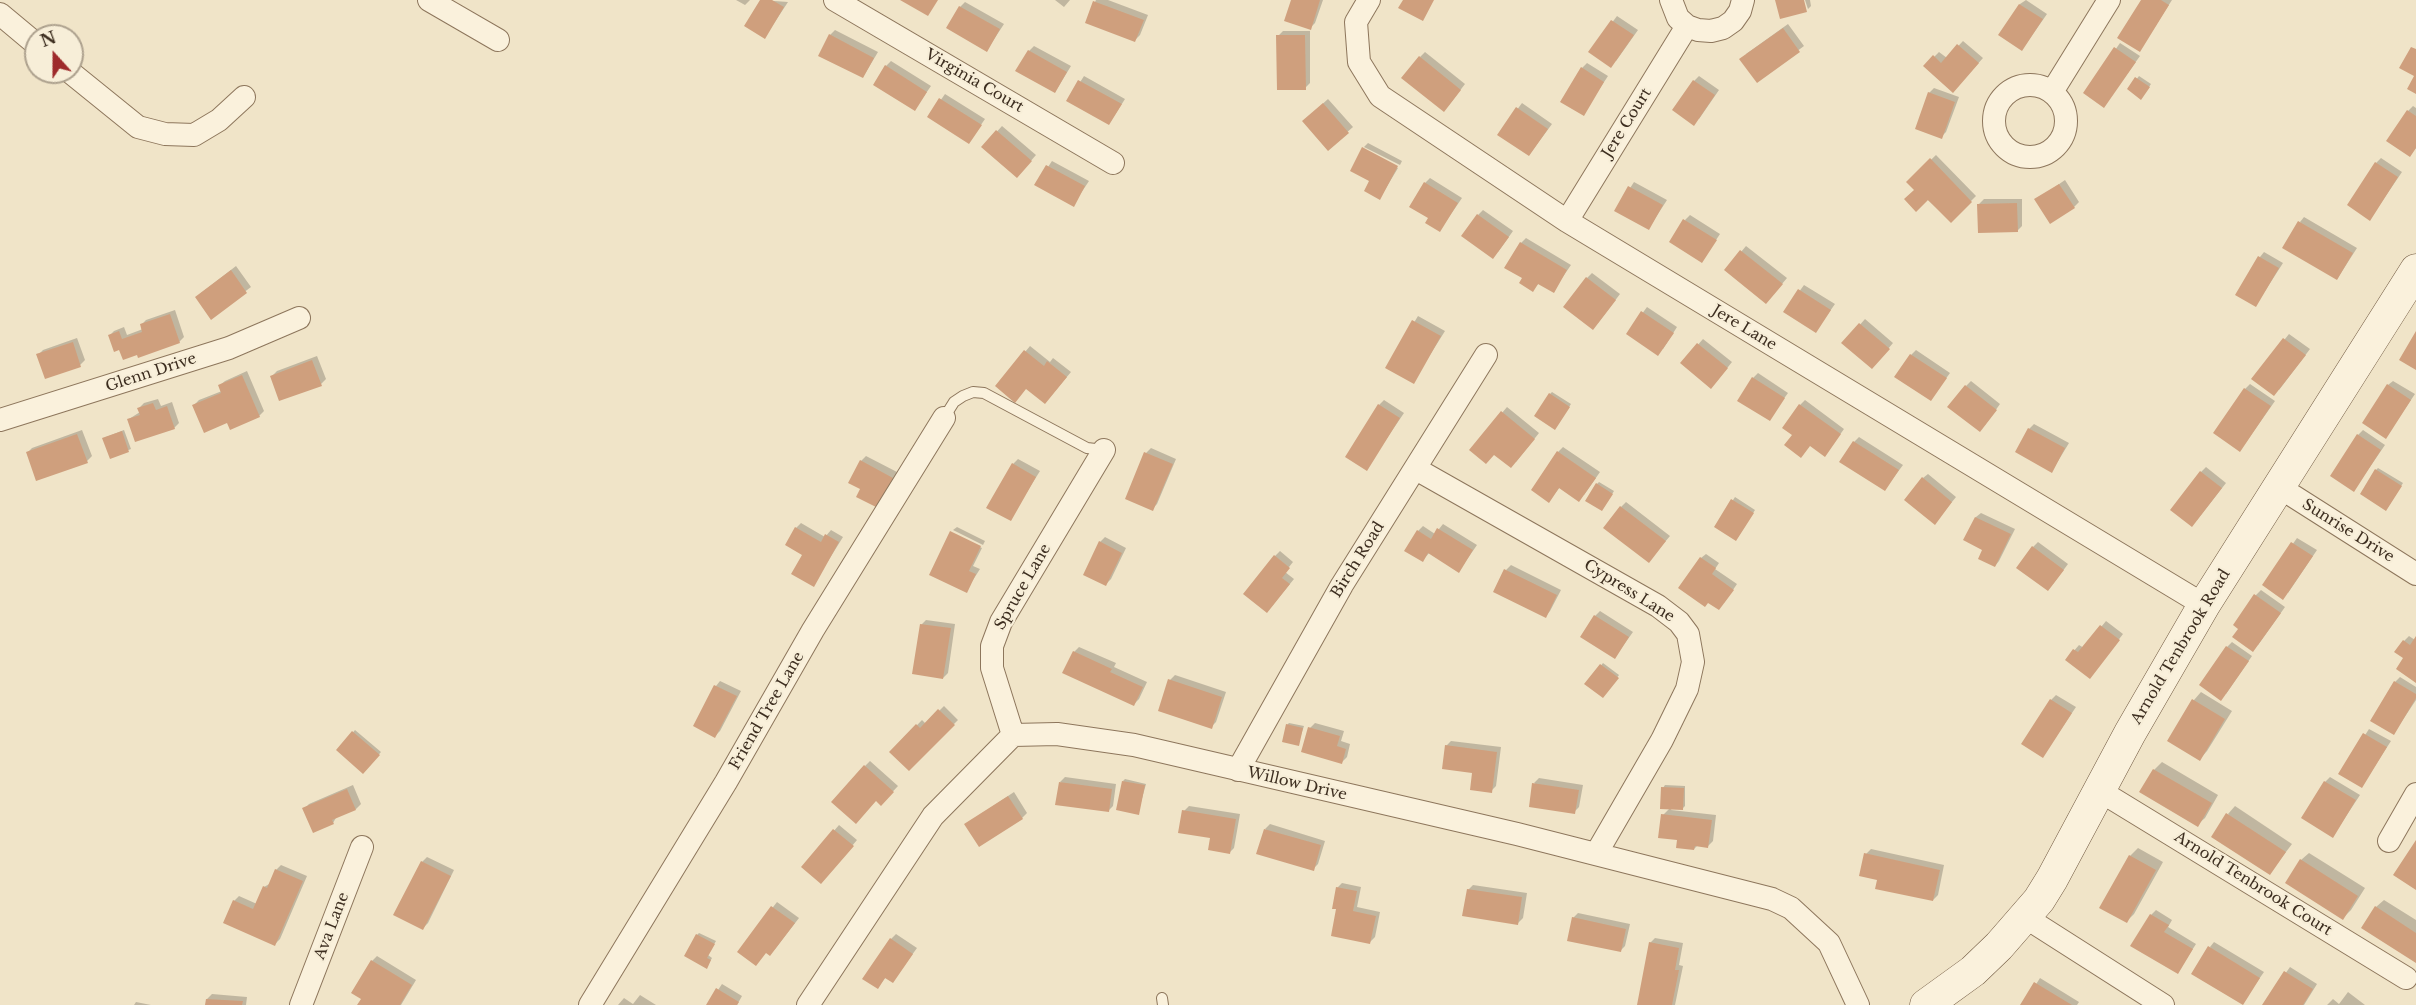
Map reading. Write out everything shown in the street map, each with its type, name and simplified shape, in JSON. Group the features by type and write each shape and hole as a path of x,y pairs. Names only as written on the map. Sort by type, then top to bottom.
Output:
{"street":[{"path":"429,0 498,40"},
{"name":"Jere Lane","path":"1369,0 1356,22 1359,62 1380,96 1567,221 2204,605"},
{"path":"1671,0 1678,18 1687,26 1711,31 1723,28 1733,21 1740,11 1743,0"},
{"path":"2052,92 2109,0"},
{"name":"Virginia Court","path":"842,2 1113,163"},
{"path":"0,14 24,34"},
{"name":"Jere Court","path":"1567,221 1687,26"},
{"path":"84,84 138,128 165,134 194,135 219,120 244,98"},
{"name":"Arnold Tenbrook Road","path":"1926,1005 1972,971 1999,946 2025,917 2052,879 2130,733 2204,605 2416,270"},
{"name":"Glenn Drive","path":"0,420 230,348 299,318"},
{"name":"Birch Road","path":"1238,770 1342,585 1486,355"},
{"name":"Friend Tree Lane","path":"590,1005 726,782 813,630 944,418"},
{"name":"Spruce Lane","path":"1013,735 992,668 992,646 1001,622 1104,450"},
{"name":"Cypress Lane","path":"1416,469 1658,606 1679,622 1688,634 1694,662 1687,689 1662,740 1596,854"},
{"name":"Sunrise Drive","path":"2279,487 2416,574"},
{"path":"808,1005 933,816 1013,735"},
{"name":"Willow Drive","path":"1013,735 1074,735 1134,745 1596,854 1772,899 1791,908 1829,943 1858,1005"},
{"name":"Arnold Tenbrook Court","path":"2100,791 2406,978"},
{"path":"2389,841 2416,794"},
{"name":"Ava Lane","path":"301,1005 362,847"},
{"path":"2025,917 2163,1005"}],"lane":[{"path":"944,418 954,402 963,396 984,393 1087,448 1104,450"}],"building":[{"path":"760,0 772,0 784,7 765,39 744,26"},
{"path":"900,0 938,0 928,16"},
{"path":"1291,0 1320,0 1311,30 1284,21"},
{"path":"1403,0 1434,0 1423,21 1398,8"},
{"path":"1775,0 1804,0 1807,12 1780,19"},
{"path":"2141,0 2161,0 2169,5 2140,52 2117,38"},
{"path":"1093,1 1144,20 1135,42 1085,23"},
{"path":"2019,4 2043,19 2022,51 1998,35"},
{"path":"959,6 1000,29 987,52 946,28"},
{"path":"1611,20 1634,35 1611,68 1588,52"},
{"path":"1783,28 1800,52 1757,83 1739,59"},
{"path":"829,34 874,58 863,78 818,56"},
{"path":"1276,35 1305,35 1306,90 1277,90"},
{"path":"1957,44 1979,63 1953,93 1923,66 1933,55 1941,63"},
{"path":"2114,47 2136,62 2104,108 2083,93"},
{"path":"2411,47 2416,49 2416,94 2407,89 2414,76 2399,68"},
{"path":"1028,50 1067,72 1055,93 1015,71"},
{"path":"1419,56 1461,90 1444,112 1401,78"},
{"path":"885,65 927,92 915,111 873,85"},
{"path":"1581,67 1604,82 1584,116 1560,102"},
{"path":"2135,77 2150,87 2141,100 2127,89"},
{"path":"1078,80 1122,104 1109,125 1066,101"},
{"path":"1693,80 1715,95 1694,126 1672,110"},
{"path":"1928,92 1955,102 1942,139 1915,129"},
{"path":"939,98 982,125 969,144 927,117"},
{"path":"1323,103 1349,133 1328,151 1302,121"},
{"path":"1516,107 1548,129 1529,156 1497,135"},
{"path":"2407,110 2416,116 2416,148 2410,157 2386,141"},
{"path":"996,130 1032,161 1017,178 981,147"},
{"path":"1362,147 1398,166 1380,200 1364,191 1369,181 1350,171"},
{"path":"1930,158 1972,202 1951,223 1928,200 1916,212 1904,199 1914,190 1906,182"},
{"path":"2375,162 2398,177 2370,221 2347,205"},
{"path":"1046,165 1085,186 1074,207 1034,185"},
{"path":"1424,182 1458,203 1440,232 1425,223 1428,218 1409,207"},
{"path":"2059,184 2075,208 2050,224 2034,199"},
{"path":"1628,186 1663,205 1649,230 1614,211"},
{"path":"2017,203 2018,232 1978,233 1977,204"},
{"path":"1477,214 1509,237 1493,259 1461,236"},
{"path":"1683,219 1717,240 1702,263 1669,242"},
{"path":"2298,221 2353,253 2337,280 2282,248"},
{"path":"1520,242 1567,270 1554,293 1538,284 1533,292 1519,283 1522,278 1504,268"},
{"path":"1740,250 1783,284 1766,304 1724,270"},
{"path":"2258,256 2279,268 2256,307 2235,295"},
{"path":"231,270 247,293 211,320 195,297"},
{"path":"1586,277 1616,300 1593,330 1563,307"},
{"path":"1798,289 1831,310 1816,333 1783,312"},
{"path":"1641,311 1674,333 1658,356 1626,334"},
{"path":"170,314 180,343 138,358 137,355 123,360 119,350 114,352 108,335 119,331 122,339 142,332 140,324"},
{"path":"1412,320 1441,336 1414,384 1385,368"},
{"path":"1859,323 1890,349 1872,369 1841,343"},
{"path":"2416,331 2416,370 2399,360"},
{"path":"2283,338 2306,355 2274,396 2251,379"},
{"path":"73,342 81,367 45,379 36,354"},
{"path":"1697,343 1728,368 1711,389 1680,363"},
{"path":"1024,350 1044,366 1047,361 1067,377 1045,404 1026,389 1015,403 995,386"},
{"path":"1910,354 1947,378 1931,401 1894,377"},
{"path":"312,360 322,386 279,401 270,376"},
{"path":"242,375 260,417 230,430 227,423 204,433 192,405 221,393 218,385"},
{"path":"1752,377 1785,398 1770,421 1737,401"},
{"path":"2387,384 2411,400 2386,439 2362,423"},
{"path":"1965,385 1997,410 1980,432 1947,407"},
{"path":"2244,388 2271,406 2240,452 2213,433"},
{"path":"1549,393 1570,407 1555,430 1534,416"},
{"path":"153,403 156,410 167,406 175,429 135,442 127,419 140,415 137,408"},
{"path":"1378,404 1400,418 1367,471 1345,457"},
{"path":"1799,404 1841,434 1825,457 1810,446 1801,458 1784,445 1792,435 1782,428"},
{"path":"1501,411 1535,439 1511,468 1494,455 1486,464 1469,450"},
{"path":"2028,428 2065,448 2052,473 2015,452"},
{"path":"122,431 129,452 110,459 102,438"},
{"path":"77,434 88,463 36,481 26,452"},
{"path":"2357,434 2381,450 2354,492 2330,476"},
{"path":"1853,441 1899,470 1885,491 1839,462"},
{"path":"1557,451 1596,478 1579,502 1559,488 1549,503 1531,490"},
{"path":"1144,452 1173,464 1153,511 1125,499"},
{"path":"860,460 893,478 878,508 856,497 860,489 848,483"},
{"path":"1012,463 1036,477 1011,521 986,508"},
{"path":"2375,469 2402,486 2386,511 2360,494"},
{"path":"2200,471 2222,488 2192,527 2170,510"},
{"path":"1922,477 1952,502 1935,525 1904,500"},
{"path":"1596,483 1613,494 1602,511 1585,501"},
{"path":"1731,499 1754,513 1736,541 1714,527"},
{"path":"1620,506 1666,541 1649,563 1603,528"},
{"path":"1975,517 2011,534 1995,567 1978,559 1982,550 1963,540"},
{"path":"795,527 821,542 825,534 839,542 814,587 791,574 802,555 785,545"},
{"path":"1437,528 1473,550 1459,573 1428,553 1423,562 1404,551 1417,530 1431,539"},
{"path":"950,531 981,546 969,571 976,574 967,593 929,575"},
{"path":"1099,541 1122,553 1106,586 1083,575"},
{"path":"2291,542 2313,556 2283,600 2262,585"},
{"path":"2032,546 2064,570 2048,591 2016,568"},
{"path":"1274,555 1290,568 1282,578 1290,584 1267,613 1243,594"},
{"path":"1700,557 1716,568 1712,574 1734,590 1719,610 1708,603 1705,607 1678,588"},
{"path":"1504,569 1557,595 1546,618 1493,592"},
{"path":"2254,594 2281,613 2253,652 2232,637 2238,629 2233,625"},
{"path":"1594,615 1629,637 1615,659 1580,637"},
{"path":"920,624 951,628 943,679 912,674"},
{"path":"2100,625 2120,640 2090,679 2065,660 2073,649 2078,652"},
{"path":"2416,636 2416,683 2396,669 2403,658 2394,652 2403,640 2410,645"},
{"path":"2226,646 2249,661 2221,701 2199,685"},
{"path":"1073,651 1112,669 1110,672 1143,687 1134,706 1062,673"},
{"path":"1600,664 1619,678 1603,698 1584,684"},
{"path":"1168,679 1222,697 1212,729 1158,711"},
{"path":"2394,681 2416,694 2416,698 2394,735 2370,721"},
{"path":"714,685 737,696 715,738 693,726"},
{"path":"2050,699 2072,713 2043,758 2021,744"},
{"path":"2192,699 2225,719 2200,761 2167,741"},
{"path":"938,709 955,725 909,771 889,752 916,724 920,728"},
{"path":"1286,724 1303,728 1299,746 1282,742"},
{"path":"1308,727 1340,736 1337,746 1346,749 1342,764 1301,752"},
{"path":"352,731 380,755 363,774 336,750"},
{"path":"2363,733 2387,747 2362,788 2338,774"},
{"path":"1445,745 1497,752 1492,793 1470,790 1472,773 1442,769"},
{"path":"864,765 894,792 881,806 876,801 856,824 831,802"},
{"path":"2153,769 2212,803 2198,827 2139,792"},
{"path":"1122,781 1145,785 1139,815 1116,810"},
{"path":"2324,781 2356,800 2333,838 2301,818"},
{"path":"1059,782 1112,789 1109,812 1055,805"},
{"path":"1532,783 1579,790 1575,814 1529,807"},
{"path":"1661,787 1684,788 1683,810 1660,809"},
{"path":"347,789 356,810 332,820 334,824 313,833 302,808"},
{"path":"1008,796 1023,819 979,847 964,824"},
{"path":"1182,810 1236,819 1230,854 1208,850 1210,838 1178,833"},
{"path":"2226,813 2286,852 2270,875 2211,837"},
{"path":"1661,814 1712,820 1708,848 1695,846 1694,850 1676,848 1677,840 1658,838"},
{"path":"833,829 854,846 821,884 801,867"},
{"path":"1264,829 1321,845 1314,871 1256,854"},
{"path":"2416,840 2416,890 2393,875"},
{"path":"1864,853 1940,870 1933,901 1875,889 1877,880 1859,876"},
{"path":"2129,855 2156,870 2127,923 2099,908"},
{"path":"2300,859 2358,896 2343,920 2285,883"},
{"path":"421,861 451,876 423,930 393,915"},
{"path":"275,869 303,881 275,946 223,923 233,900 253,909 263,886 267,888"},
{"path":"1336,887 1357,891 1353,911 1376,916 1370,944 1331,936 1336,909 1332,909"},
{"path":"1467,889 1522,897 1518,925 1462,916"},
{"path":"771,906 795,923 770,956 766,953 756,966 737,952"},
{"path":"2375,906 2416,933 2416,963 2361,928"},
{"path":"2150,914 2169,925 2164,932 2193,949 2178,974 2130,946"},
{"path":"1572,917 1626,929 1621,952 1567,941"},
{"path":"696,934 715,944 707,958 711,960 707,969 684,956"},
{"path":"890,938 913,954 893,983 885,978 878,989 862,979"},
{"path":"1649,942 1679,948 1675,970 1679,970 1672,1005 1637,1005"},
{"path":"2208,946 2260,978 2243,1005 2191,974"},
{"path":"371,960 412,985 400,1005 357,1005 361,999 351,993"},
{"path":"2284,971 2313,989 2303,1005 2262,1005"},
{"path":"2034,982 2072,1005 2020,1005"},
{"path":"716,988 739,1002 737,1005 706,1005"},
{"path":"206,999 243,1001 242,1005 205,1005"}]}
